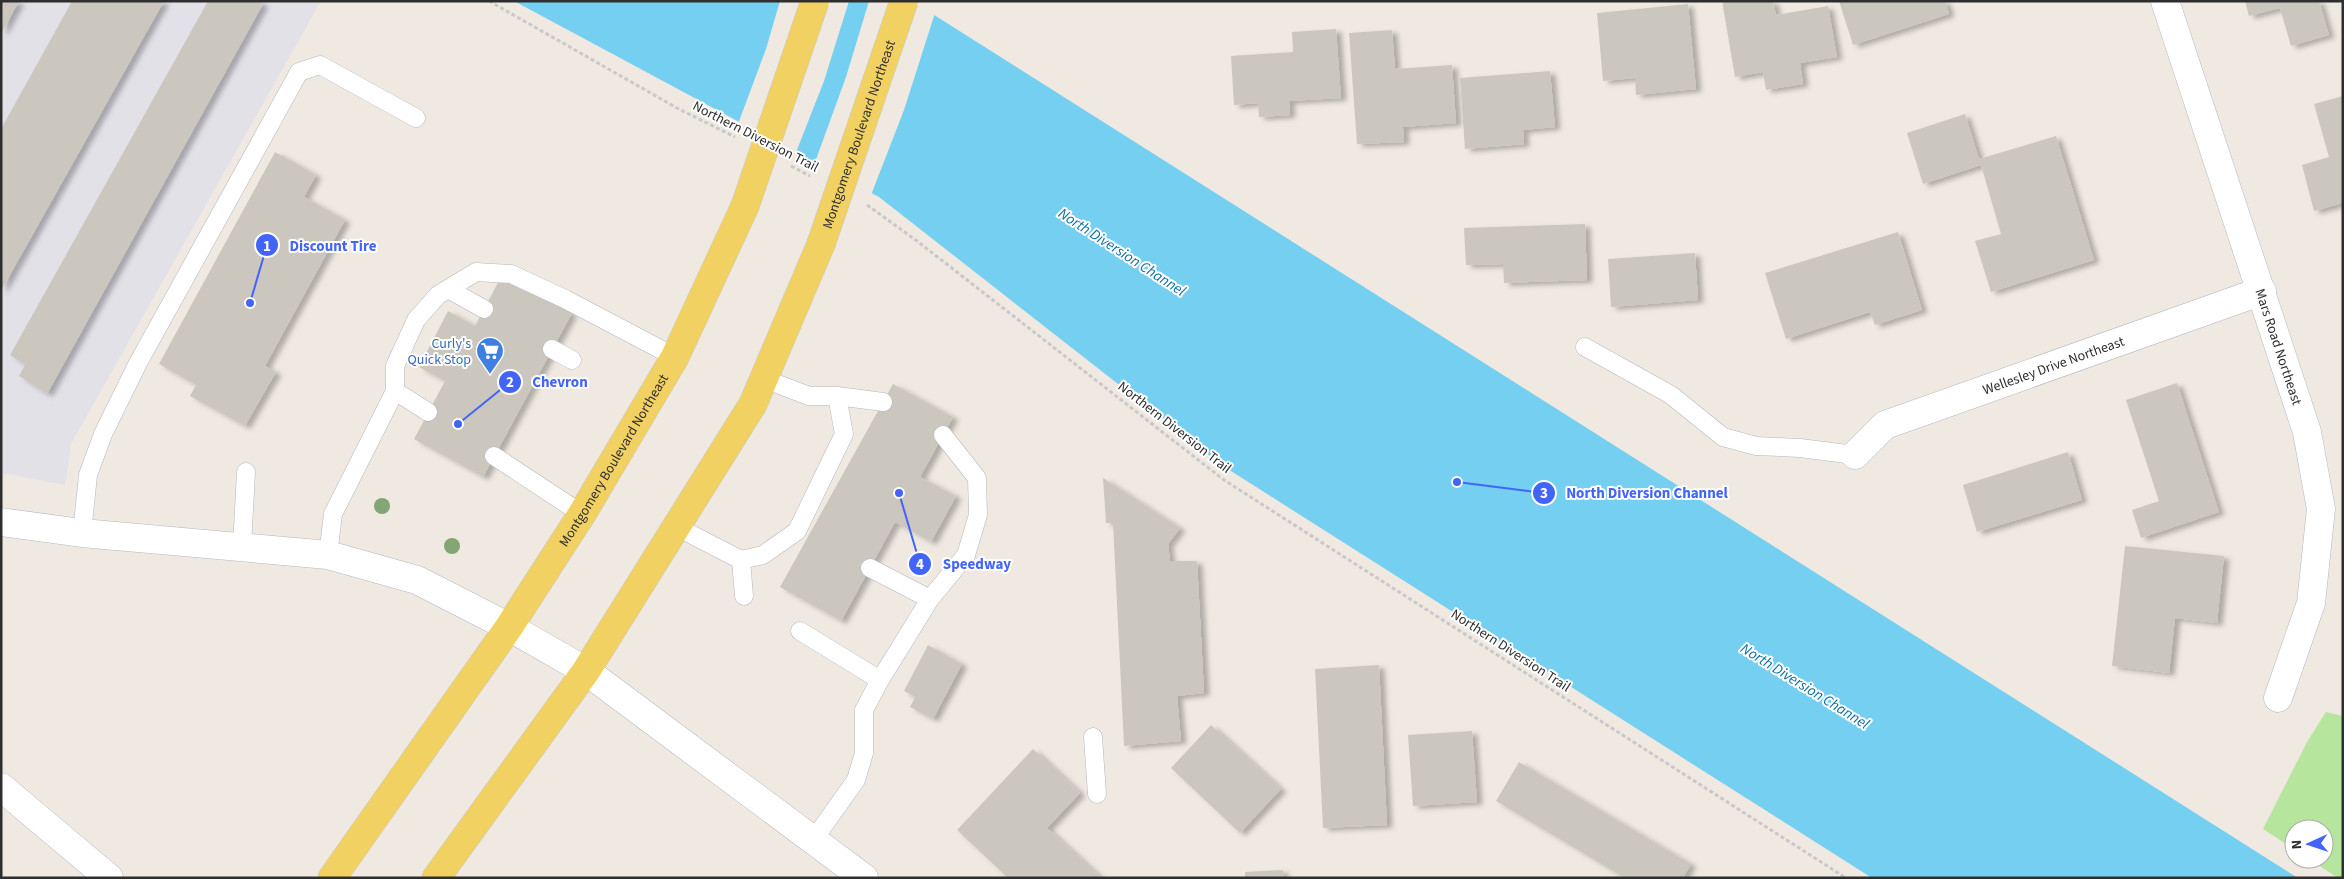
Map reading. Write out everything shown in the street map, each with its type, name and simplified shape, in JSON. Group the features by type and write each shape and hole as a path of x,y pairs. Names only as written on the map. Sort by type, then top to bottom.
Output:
{"main road":[{"name":"Montgomery Boulevard Northeast","path":"332,878 509,628 582,514 675,357 745,206 814,1"},
{"name":"Montgomery Boulevard Northeast","path":"436,878 586,671 753,404 821,244 904,1"},
{"path":"447,878 460,846"}],"street":[{"name":"Mars Road Northeast","path":"2165,1 2307,432 2321,509 2311,603 2278,698"},
{"name":"Wellesley Drive Northeast","path":"1855,455 1885,425 2262,292"},
{"path":"1,522 82,533 328,555 417,580 586,671 864,878"},
{"path":"1,787 109,878"}],"lane":[{"path":"82,533 88,475 103,434 138,364 299,72 320,65 416,118"},
{"path":"328,555 333,514 396,391 395,366 416,320 438,295 476,272 511,274 566,299 675,357"},
{"path":"448,289 484,309"},
{"path":"1585,347 1671,395 1722,437 1756,446 1800,448 1855,455"},
{"path":"552,349 572,360"},
{"path":"764,378 809,396 837,396 883,402"},
{"path":"396,391 428,412"},
{"path":"676,527 741,560 763,555 803,533 844,434 837,396"},
{"path":"814,839 856,780 864,753 864,710 880,680 930,599 966,555 978,515 977,478 943,435"},
{"path":"494,456 582,514"},
{"path":"242,547 246,472"},
{"path":"741,560 744,596"},
{"path":"870,568 930,599"},
{"path":"800,631 880,680"},
{"path":"1093,737 1097,794"}],"path":[{"name":"Northern Diversion Trail","path":"489,1 677,108 737,138"},
{"name":"Northern Diversion Trail","path":"789,165 814,178"},
{"name":"Northern Diversion Trail","path":"866,204 910,236 1224,480 1846,878"}],"shaded area":[{"path":"1,1 321,1 71,444 65,485 1,473"}],"green space":[{"path":"2326,712 2343,716 2343,878 2338,878 2324,869 2334,869 2334,819 2284,819 2284,843 2263,829 2307,742"}],"water":[{"path":"514,1 912,1 2298,878 1872,878 1223,466 879,197"}],"pier":[{"path":"780,1 849,1 824,81 795,155 738,124 766,49"},
{"path":"869,1 916,1 935,13 904,110 871,195 814,165 846,77"}],"building":[{"path":"1,1 19,1 1,34"},
{"path":"72,1 164,1 1,291 1,129"},
{"path":"208,1 258,1 263,4 47,394 19,376 25,365 10,355"},
{"path":"1722,1 1773,1 1776,15 1828,6 1837,57 1800,63 1803,84 1766,90 1763,72 1735,77"},
{"path":"1839,1 1945,1 1949,14 1853,45"},
{"path":"2245,1 2319,1 2329,35 2291,46 2280,8 2249,16"},
{"path":"1688,4 1696,89 1636,95 1635,78 1603,81 1597,13"},
{"path":"1336,29 1341,98 1289,101 1290,115 1259,117 1258,103 1234,105 1231,56 1293,52 1292,32"},
{"path":"1392,30 1395,69 1452,65 1456,123 1403,127 1404,142 1357,144 1349,33"},
{"path":"1550,71 1555,127 1523,130 1524,144 1465,149 1460,78"},
{"path":"2343,96 2343,203 2314,211 2302,165 2329,157 2314,104"},
{"path":"1965,114 1979,159 2056,136 2094,260 1991,292 1975,241 2001,234 1981,165 1923,184 1907,133"},
{"path":"275,152 316,175 304,197 345,220 265,366 276,372 245,426 190,396 196,385 159,364"},
{"path":"1585,224 1587,280 1504,283 1503,264 1466,265 1464,228"},
{"path":"1898,232 1922,310 1875,325 1870,312 1786,339 1765,273"},
{"path":"1695,253 1698,300 1611,307 1608,259"},
{"path":"502,275 572,313 483,477 414,439 445,381 419,367 448,311 475,326"},
{"path":"2177,383 2219,512 2141,538 2132,510 2159,501 2126,400"},
{"path":"893,384 953,417 920,477 956,496 931,542 895,522 841,621 780,587"},
{"path":"2068,452 2082,500 1977,532 1963,485"},
{"path":"1103,478 1180,528 1168,544 1170,561 1197,561 1204,693 1177,696 1181,741 1124,746 1113,523 1106,523"},
{"path":"2125,546 2224,556 2217,623 2175,618 2169,673 2112,666"},
{"path":"928,645 962,664 933,719 910,707 915,697 904,691"},
{"path":"1379,665 1387,825 1323,828 1315,669"},
{"path":"1211,725 1281,789 1240,833 1171,768"},
{"path":"1472,731 1477,802 1413,806 1408,735"},
{"path":"1033,749 1080,793 1047,828 1101,878 1008,878 957,830"},
{"path":"1519,762 1691,864 1683,878 1625,878 1496,801"},
{"path":"1283,870 1284,878 1245,878 1245,872"}],"place":[{"name":"Discount Tire","path":"250,303"},
{"name":"Curly's Quick Stop","path":"490,375"},
{"name":"Chevron","path":"458,424"},
{"name":"North Diversion Channel","path":"1457,482"},
{"name":"Speedway","path":"899,493"}]}
